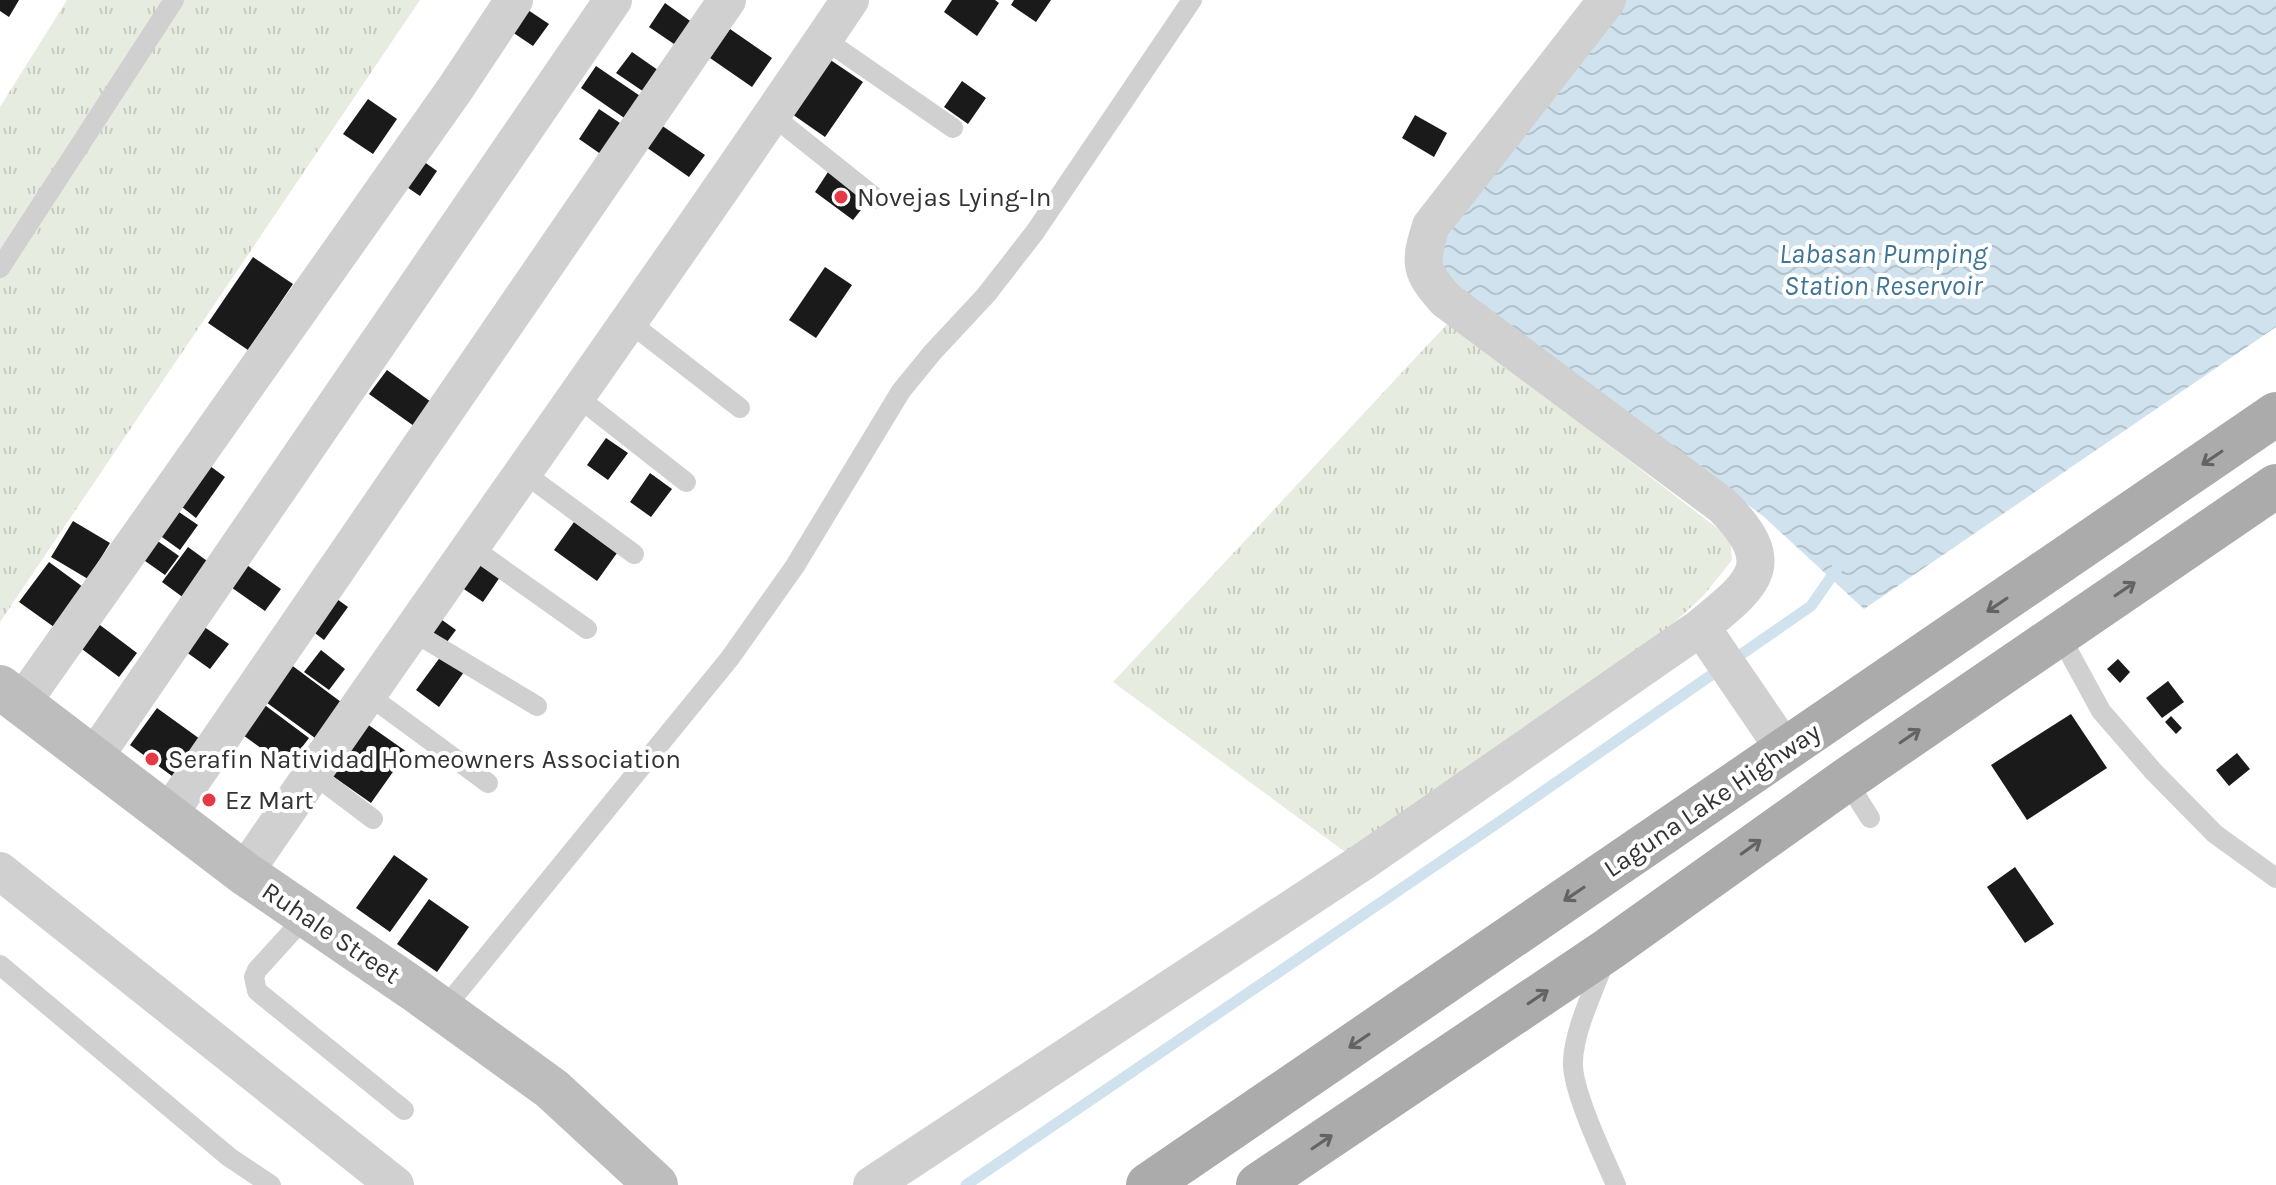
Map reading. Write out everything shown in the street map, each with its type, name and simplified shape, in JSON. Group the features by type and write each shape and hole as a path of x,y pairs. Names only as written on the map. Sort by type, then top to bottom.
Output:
{"main road":[{"name":"Laguna Lake Highway","path":"1148,1185 1777,737 2276,414"},
{"path":"1258,1185 1609,949 1846,780 2276,486"}],"street":[{"path":"10,696 455,89 514,0"},
{"path":"93,759 613,0"},
{"path":"168,815 727,0"},
{"path":"244,873 410,630 524,473 575,395 773,116 850,0"},
{"path":"872,1185 1364,861 1711,640 1744,591 1754,574 1755,547 1740,523 1723,506 1446,300 1426,277 1423,252 1431,226 1593,6"},
{"path":"1711,640 1777,737"},
{"name":"Ruhale Street","path":"10,696 244,873 552,1089 656,1185"},
{"path":"0,871 395,1185"}],"lane":[{"path":"0,268 174,0"},
{"path":"443,1010 730,658 795,566 901,391 986,295 1035,232 1192,0"},
{"path":"824,39 953,128"},
{"path":"773,116 877,199"},
{"path":"629,322 740,408"},
{"path":"575,395 686,482"},
{"path":"524,473 634,554"},
{"path":"471,547 587,629"},
{"path":"410,630 537,706"},
{"path":"2059,634 2101,711 2153,771 2215,834 2276,878"},
{"path":"367,694 488,783"},
{"path":"312,773 373,819"},
{"path":"1846,780 1870,818"},
{"path":"307,915 257,970 254,977 257,991 404,1110"},
{"path":"1609,949 1588,1005 1572,1063 1588,1119 1616,1185"},
{"path":"0,965 229,1157 265,1183"}],"green space":[{"path":"67,0 420,0 0,622 0,107"},
{"path":"1449,322 1730,538 1732,560 1704,595 1662,634 1348,854 1113,682"}],"water":[{"name":"Labasan Pumping Station Reservoir","path":"1617,0 2276,0 2276,327 1864,609 1763,516 1461,291 1445,272 1439,248"}],"building":[{"path":"0,0 19,0 9,17 0,11"},
{"path":"952,0 995,0 999,3 977,36 944,12"},
{"path":"1014,0 1051,0 1036,22 1011,5"},
{"path":"516,2 549,24 533,46 500,24"},
{"path":"665,3 693,23 677,46 649,27"},
{"path":"730,29 772,58 752,87 710,58"},
{"path":"632,52 665,75 650,96 616,73"},
{"path":"829,59 863,82 825,137 792,114"},
{"path":"596,66 649,102 633,124 581,88"},
{"path":"962,81 986,98 968,124 944,107"},
{"path":"368,99 397,119 373,154 343,134"},
{"path":"599,109 626,127 605,157 579,139"},
{"path":"1415,115 1447,133 1434,157 1402,138"},
{"path":"661,125 705,155 689,177 646,147"},
{"path":"416,156 437,171 420,196 398,181"},
{"name":"Novejas Lying-In","path":"828,172 868,201 853,220 815,192"},
{"path":"253,257 293,284 248,350 208,323"},
{"path":"825,267 852,285 816,338 789,320"},
{"path":"387,370 438,407 421,431 369,394"},
{"path":"606,438 628,453 608,480 587,465"},
{"path":"206,463 225,477 196,518 177,503"},
{"path":"650,473 672,489 651,517 630,502"},
{"path":"173,508 198,525 180,550 155,532"},
{"path":"73,521 110,543 88,579 51,557"},
{"path":"574,522 617,553 597,581 554,550"},
{"path":"152,537 179,556 165,575 138,556"},
{"path":"188,547 214,566 188,601 162,582"},
{"path":"473,557 500,577 483,602 455,583"},
{"path":"49,562 83,587 54,627 19,602"},
{"path":"244,563 281,589 265,611 228,585"},
{"path":"330,594 348,607 324,640 307,627"},
{"path":"431,612 456,630 444,646 419,628"},
{"path":"96,622 137,653 119,677 78,646"},
{"path":"200,624 229,644 210,669 182,649"},
{"path":"321,650 345,669 329,690 304,672"},
{"path":"441,656 464,672 439,707 416,690"},
{"path":"2118,659 2130,672 2120,683 2107,669"},
{"path":"286,661 341,702 315,738 259,697"},
{"path":"2168,681 2184,702 2162,718 2146,698"},
{"path":"258,700 309,738 287,767 236,730"},
{"path":"157,708 200,739 172,776 130,745"},
{"path":"2071,714 2107,768 2027,820 1991,765"},
{"path":"2171,716 2182,728 2176,734 2165,722"},
{"path":"360,719 407,752 371,803 324,770"},
{"path":"2237,753 2250,769 2229,786 2216,770"},
{"path":"394,855 428,879 390,932 356,908"},
{"path":"2015,867 2054,924 2025,943 1987,887"},
{"path":"429,899 469,927 437,972 397,944"}],"waterway":[{"path":"966,1185 1811,606 1838,567"}],"place":[{"name":"Novejas Lying-In","path":"841,197"},
{"name":"Serafin Natividad Homeowners Association","path":"152,759"},
{"name":"Ez Mart","path":"209,800"}]}
